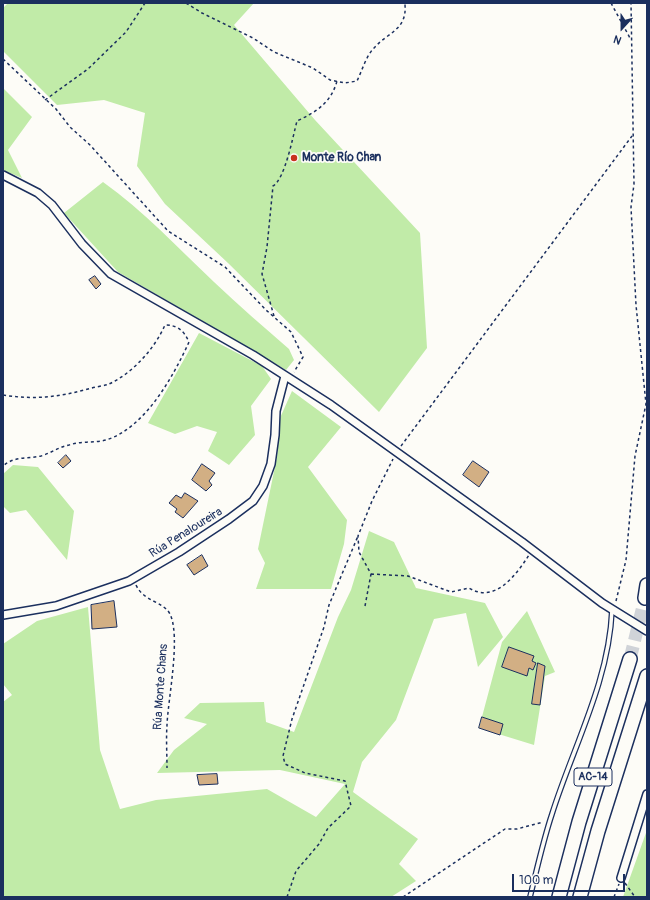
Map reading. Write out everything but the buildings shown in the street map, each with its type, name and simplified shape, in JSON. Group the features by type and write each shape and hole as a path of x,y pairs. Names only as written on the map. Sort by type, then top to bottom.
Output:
{"highway":[{"name":"AC-14","path":"559,897 579,822 630,659"},
{"name":"AC-14","path":"580,897 598,831 647,676"}],"street":[{"path":"3,175 38,193 52,205 82,244 111,274 253,355 331,405 612,609 647,631"},
{"name":"Rúa Penaloureira","path":"3,615 56,606 96,594 135,578 180,552 229,519 259,494 270,464 275,435 276,411 287,378"},
{"path":"621,878 647,794"}],"lane":[{"path":"530,897 552,814 596,694 606,652 612,609"}],"path":[{"path":"45,100 88,69 126,32 145,3"},
{"path":"186,3 202,13 253,38 274,52 313,68 330,80 345,83 357,81 373,49 384,38 398,29 406,15 405,5 402,3"},
{"path":"611,3 631,40"},
{"path":"616,601 626,560 635,456 646,404 636,305 631,207 634,184 631,3"},
{"path":"3,59 56,109 70,127 90,145 168,231 225,267 292,332 303,357 287,378"},
{"path":"274,316 262,274 267,247 273,186 278,183 297,121 316,112 334,92 337,81"},
{"path":"365,606 371,574 359,552 358,536 372,501 396,453 633,135"},
{"path":"3,395 59,397 109,384 138,364 158,342 166,325 173,325 184,331 189,342 181,360 157,400 140,417 120,433 105,440 70,444 40,456 19,458 3,466"},
{"path":"287,897 296,871 319,844 328,828 351,806 345,781 305,773 285,764 283,756 292,719 324,627 329,605 358,535"},
{"path":"371,574 408,576 451,592 469,588 478,594 501,588 514,577 532,550"},
{"name":"Rúa Monte Chans","path":"135,578 138,590 151,601 167,609 171,616 174,635 172,681 166,725 167,768"},
{"path":"403,897 505,829 530,827 543,823 552,814"},
{"path":"614,897 621,878"},
{"path":"621,878 635,897"}],"green space":[{"path":"8,3 254,3 234,25 315,120 420,233 427,348 379,412 228,263 165,204 137,166 145,113 104,100 57,105 3,51 3,8"},
{"path":"3,88 32,117 8,150 22,178 3,170"},
{"path":"103,182 146,217 223,291 289,349 294,360 286,370 118,272 64,213"},
{"path":"199,333 262,366 271,379 251,406 255,435 229,465 208,451 217,432 197,426 175,434 148,423"},
{"path":"292,391 341,427 308,467 347,520 344,544 331,589 256,589 265,563 258,549 277,457 280,418"},
{"path":"13,465 38,467 74,511 67,560 26,510 10,513 3,506 3,474"},
{"path":"369,531 394,542 416,588 485,603 503,637 478,667 466,613 434,619 396,720 362,762 353,792 418,839 399,864 416,881 391,897 3,897 3,702 12,695 3,684 3,644 37,621 88,607 100,750 120,809 156,800 267,789 316,817 345,784 280,770 157,773 174,750 207,724 184,718 200,703 264,702 266,722 294,732 338,617 351,590"},
{"path":"527,611 555,672 545,676 534,745 479,728 502,642"},
{"path":"647,830 647,897 623,897"}],"tunnel":[{"path":"630,659 645,598"}],"place":[{"name":"Monte Río Chan","path":"294,158"}]}
